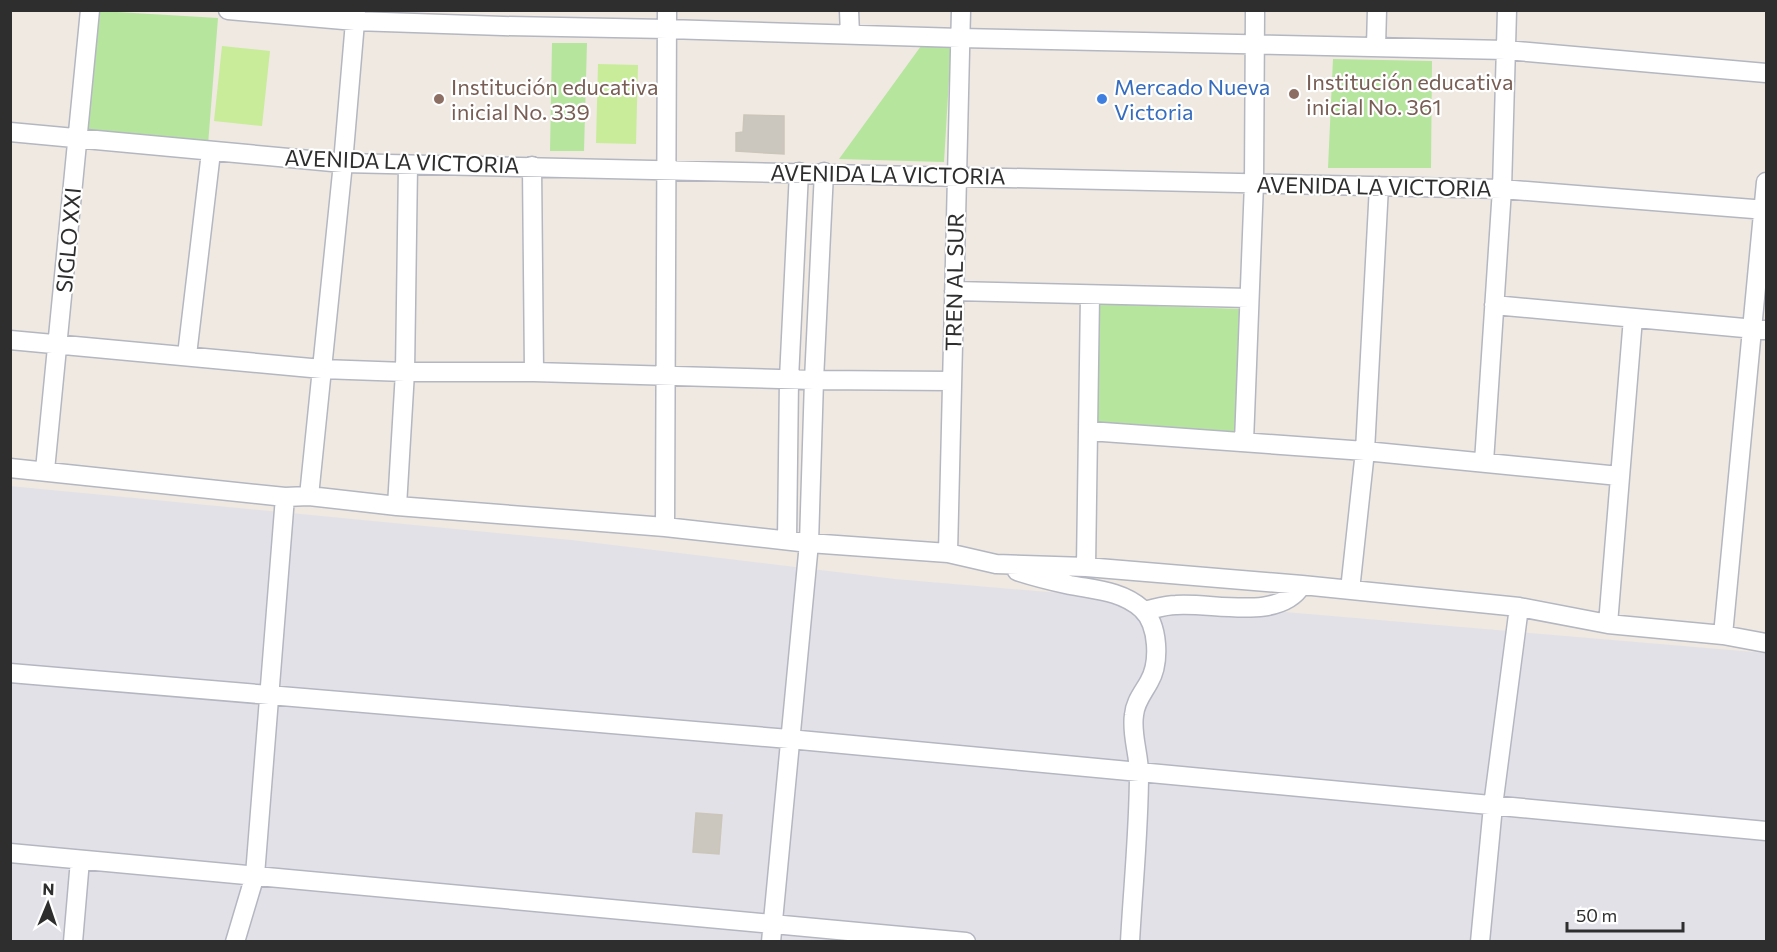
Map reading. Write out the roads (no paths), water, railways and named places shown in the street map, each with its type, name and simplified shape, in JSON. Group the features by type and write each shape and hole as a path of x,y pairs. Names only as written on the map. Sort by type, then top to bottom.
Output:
{"street":[{"name":"SIGLO XXI","path":"45,470 90,10"},
{"path":"228,10 667,20 850,35 960,39 1255,43 1506,50 1767,73"},
{"path":"849,10 850,35"},
{"name":"TREN AL SUR","path":"948,553 961,10"},
{"path":"1244,442 1254,183 1255,10"},
{"path":"1376,46 1377,10"},
{"path":"1484,462 1502,189 1507,10"},
{"path":"309,496 343,163 352,14"},
{"path":"665,527 667,20"},
{"name":"AVENIDA LA VICTORIA","path":"10,132 343,163 1502,189 1765,210"},
{"path":"187,355 211,152"},
{"path":"397,506 405,372 408,165"},
{"path":"532,166 534,372"},
{"path":"787,540 789,379 799,172"},
{"path":"771,942 809,543 824,172"},
{"path":"1723,635 1760,329 1767,182"},
{"path":"1350,590 1365,451 1379,186"},
{"path":"954,291 1249,298"},
{"path":"1086,567 1090,295"},
{"path":"1494,305 1760,329"},
{"path":"1608,624 1633,318"},
{"path":"10,340 322,369 952,381"},
{"path":"1089,431 1365,451 1619,476"},
{"path":"10,468 285,497 309,496 397,506 665,527 809,543 948,553 996,564 1033,577 1112,592 1129,600 1144,611 1154,632 1156,651 1155,669 1138,700 1134,715 1139,771 1130,942"},
{"path":"235,942 255,875 285,497"},
{"path":"996,564 1086,567 1302,585 1519,607 1608,624 1723,635 1767,643"},
{"path":"1144,611 1175,604 1269,606 1287,601 1302,585"},
{"path":"1480,942 1493,806 1519,607"},
{"path":"10,673 789,739 1767,831"},
{"path":"10,853 966,942"},
{"path":"73,942 80,860"}],"place":[{"name":"Institución educativa inicial No. 361","path":"1294,94"},
{"name":"Institución educativa inicial No. 339","path":"439,99"},
{"name":"Mercado Nueva Victoria","path":"1102,99"}]}
